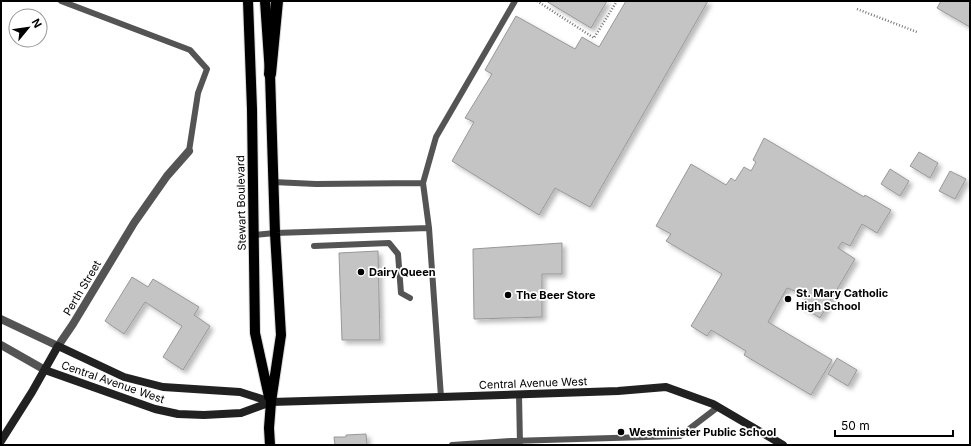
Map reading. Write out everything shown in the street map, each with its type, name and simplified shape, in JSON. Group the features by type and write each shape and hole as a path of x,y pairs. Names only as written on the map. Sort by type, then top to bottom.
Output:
{"highway":[{"path":"270,74 277,1"}],"main road":[{"name":"Stewart Boulevard","path":"248,1 252,109 255,333 271,402"},
{"name":"Stewart Boulevard","path":"265,1 270,74 275,233 281,334 271,402 269,428 270,445"}],"street":[{"name":"Perth Street","path":"1,441 134,223 167,176 189,151"},
{"name":"Central Avenue West","path":"1,320 124,377 163,387 240,392 271,402"},
{"name":"Central Avenue West","path":"1,345 45,370 155,409 178,414 204,416 241,413 271,402 441,397 666,387 713,404 783,445"}],"lane":[{"path":"61,1 190,50 207,69 198,93 189,151"},
{"path":"441,397 429,228 423,183 436,137 515,1"},
{"path":"273,182 316,184 423,183"},
{"path":"254,236 275,233 429,228"},
{"path":"314,246 389,243 398,254 401,293 410,298"},
{"path":"519,394 520,443"},
{"path":"452,445 680,436 718,407"}],"path":[{"path":"537,1 594,38 617,1"},
{"path":"857,8 917,32"}],"building":[{"path":"546,1 607,1 591,28"},
{"path":"626,1 708,1 590,207 555,188 539,215 452,161 474,122 465,118 492,74 485,70 516,16 575,49 582,37 599,47"},
{"path":"941,1 970,1 970,27 937,8"},
{"path":"764,138 864,197 865,195 891,210 877,233 862,224 850,246 842,242 838,248 855,259 820,318 801,306 807,296 787,288 768,322 832,360 811,395 744,355 746,351 711,330 707,336 691,326 722,274 666,241 671,234 656,226 691,164 726,185 731,178 735,181 744,167 751,171 756,162 753,160"},
{"path":"919,152 938,163 930,178 910,166"},
{"path":"890,169 909,181 900,196 881,184"},
{"path":"950,171 966,179 955,199 939,191"},
{"name":"The Beer Store","path":"562,243 562,274 542,274 542,317 474,319 473,249"},
{"path":"378,251 380,340 342,340 339,253"},
{"path":"132,277 148,287 153,279 199,307 194,315 210,326 183,370 163,357 182,326 145,302 124,334 105,321"},
{"path":"837,358 857,370 848,386 828,374"},
{"path":"366,434 367,445 335,445 334,437"}],"place":[{"name":"Dairy Queen","path":"361,272"},
{"name":"The Beer Store","path":"508,295"},
{"name":"St. Mary Catholic High School","path":"788,299"},
{"name":"Westminister Public School","path":"621,432"}]}
